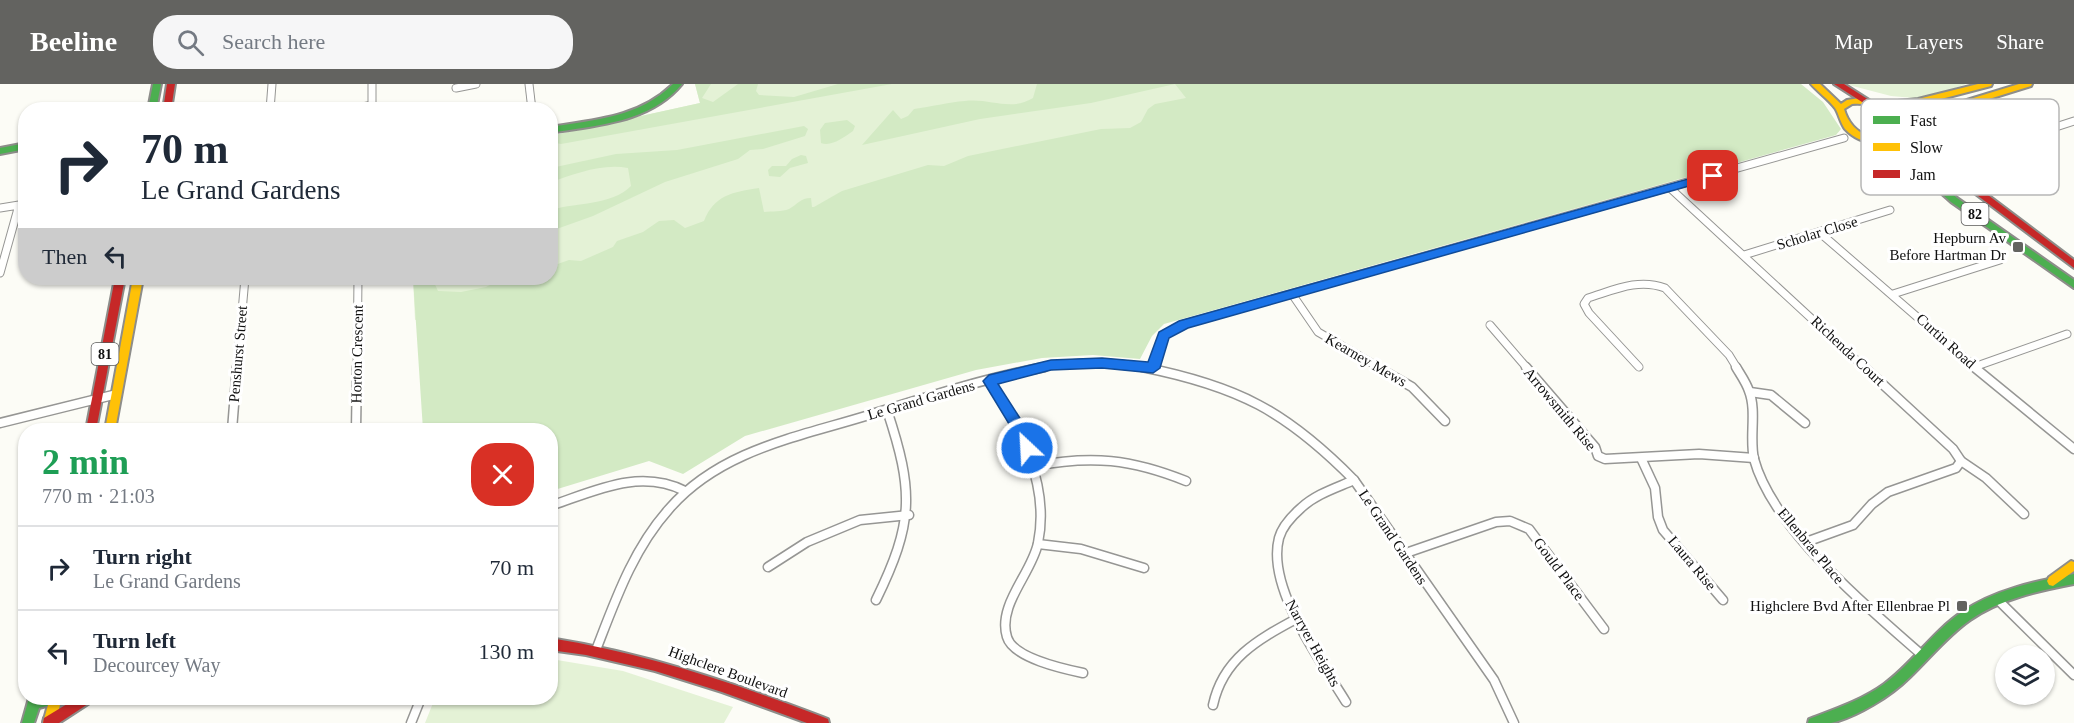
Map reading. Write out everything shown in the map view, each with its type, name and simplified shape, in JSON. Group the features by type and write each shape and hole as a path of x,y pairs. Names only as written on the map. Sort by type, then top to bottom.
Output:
{"main road":[{"path":"154,102 157,84"},
{"path":"168,102 171,84"},
{"path":"558,127 640,108 660,98 673,84"},
{"path":"558,127 644,109 668,96 678,84"},
{"name":"82","path":"1815,84 1840,108 1839,114 1843,123 1861,135"},
{"name":"82","path":"1838,84 1866,99"},
{"path":"1930,99 1988,84"},
{"path":"1976,99 2028,84"},
{"path":"1840,108 1850,102 1861,102"},
{"path":"0,149 18,146"},
{"name":"82","path":"1948,195 2016,241 2074,285"},
{"name":"82","path":"1982,195 2074,265"},
{"name":"81","path":"92,423 119,285"},
{"name":"81","path":"111,423 137,285"},
{"path":"2053,581 2073,564"},
{"path":"1814,723 1879,694 1954,624 1970,613 1998,600 2053,581 2074,579"},
{"name":"Highclere Boulevard","path":"558,645 596,650 678,669 823,723"},
{"path":"28,723 33,705"},
{"path":"49,722 55,705"},
{"path":"49,722 76,705"}],"street":[{"path":"271,102 272,84"},
{"path":"372,84 372,102"},
{"path":"456,88 476,84"},
{"path":"529,84 531,102"},
{"path":"2059,125 2074,121"},
{"path":"1153,368 1164,336 1184,324 1844,138"},
{"name":"Richenda Court","path":"1670,188 1953,449 1961,461 1986,478 2024,514"},
{"path":"0,208 18,205"},
{"path":"0,273 18,209"},
{"name":"Scholar Close","path":"1744,255 1890,210"},
{"name":"Curtin Road","path":"1819,232 1893,294 1974,367 2074,449"},
{"path":"1893,294 2000,260"},
{"name":"Ellenbrae Place","path":"1640,367 1588,313 1584,304 1588,298 1643,281 1655,282 1665,288 1729,355 1750,392 1754,458 1766,488 1784,518 1855,597 1922,655"},
{"name":"Penshurst Street","path":"232,423 244,285"},
{"name":"Horton Crescent","path":"356,423 358,285"},
{"name":"Kearney Mews","path":"1292,294 1318,332 1412,387 1445,421"},
{"name":"Arrowsmith Rise","path":"1490,325 1595,447 1598,456 1605,459 1699,454 1754,458"},
{"path":"1974,367 2067,334"},
{"name":"Le Grand Gardens","path":"596,650 644,540 685,491 729,463 773,445 989,381 1051,365 1102,363 1153,368 1227,391 1286,419 1329,454 1354,480 1403,554 1494,680 1514,723"},
{"path":"989,381 1020,430 1034,466 1039,506 1038,543 1017,586 1005,629 1006,637 1014,648 1021,652 1067,670 1083,673"},
{"path":"1750,392 1770,394 1805,423"},
{"path":"0,423 117,394"},
{"path":"876,600 897,560 909,515 910,483 888,410"},
{"path":"2065,441 2074,438"},
{"path":"1034,466 1070,459 1115,458 1156,468 1186,481"},
{"name":"Laura Rise","path":"1641,458 1655,488 1658,517 1663,530 1723,600"},
{"path":"1806,542 1853,525 1872,504 1888,492 1956,468 1961,461"},
{"path":"558,504 624,485 653,480 667,482 685,491"},
{"name":"Narryer Heights","path":"1346,702 1296,619 1283,586 1277,558 1279,538 1295,513 1323,493 1354,480"},
{"path":"768,567 807,542 860,520 909,515"},
{"name":"Gould Place","path":"1403,554 1496,522 1510,521 1529,529 1604,628"},
{"path":"1038,543 1081,549 1144,568"},
{"path":"1998,600 2074,675"},
{"path":"1213,705 1220,676 1236,657 1259,639 1296,619"},
{"path":"411,723 418,705"}],"green space":[{"path":"695,84 1439,84 415,320 413,285 558,285 558,134 700,103"},
{"path":"695,84 711,84 702,98 713,102 738,84 758,84 756,91 759,95 794,97 838,84 892,84 558,143 558,134 700,103"},
{"path":"1037,84 1175,84 1091,103 980,119 862,145 893,110 901,119 908,116 914,109 959,102 1016,104 1033,98"},
{"path":"1175,84 1801,84 1823,102 1841,129 1836,135 1164,324 1152,336 1140,359 1093,355 1042,358 976,370 745,436 683,474 649,461 558,489 558,423 423,423 413,285 435,285 438,291 461,292 490,285 558,285 558,264 569,260 581,261 613,247 617,241 643,232 659,221 674,220 685,228 704,221 713,205 733,193 759,188 764,212 786,210 807,198 811,198 812,207 814,207 842,191 928,165 944,166 968,156 1101,129 1130,128 1141,122 1148,109 1155,104 1186,98"},
{"path":"1845,84 1966,84 1925,99 1891,96"},
{"path":"847,120 855,126 853,131 834,143 821,143 820,130 825,123"},
{"path":"804,126 808,129 805,136 763,149 750,150 738,159 665,182 593,216 558,228 558,208 614,197 631,186 628,168 599,168 558,180 558,166 616,154 677,150"},
{"path":"801,155 806,156 808,163 790,168 780,177 769,176 768,170 772,166 786,166 792,159"},
{"path":"558,660 623,671 733,707 724,723 425,723 432,705 558,705"}],"traffic: fast":[{"path":"154,102 157,84"},
{"path":"558,129 602,122 636,113 652,106 678,84"},
{"path":"0,151 18,148"},
{"path":"1948,195 2074,285"},
{"path":"1814,723 1862,703 1889,688 1946,631 1981,607 2011,594 2074,579"},
{"path":"28,723 33,705"}],"traffic: slow":[{"path":"1815,84 1840,108"},
{"path":"1930,99 1988,84"},
{"path":"1979,99 2028,84"},
{"path":"1860,101 1850,102 1840,108 1843,119 1849,127 1861,136"},
{"path":"111,423 137,285"},
{"path":"2053,581 2071,566"},
{"path":"49,722 54,705"}],"traffic: jam":[{"path":"168,102 171,84"},
{"path":"1838,84 1863,99"},
{"path":"1982,195 2074,265"},
{"path":"92,423 119,285"},
{"path":"558,645 586,649 655,665 722,686 823,723"},
{"path":"49,722 76,705"}],"place":[{"name":"Hepburn Av Before Hartman Dr","path":"2018,247"},
{"name":"Highclere Bvd After Ellenbrae Pl","path":"1962,606"}],"route":[{"path":"1027,448 1020,430 989,381 1051,365 1102,363 1153,368 1164,336 1184,324 1713,176"}]}
